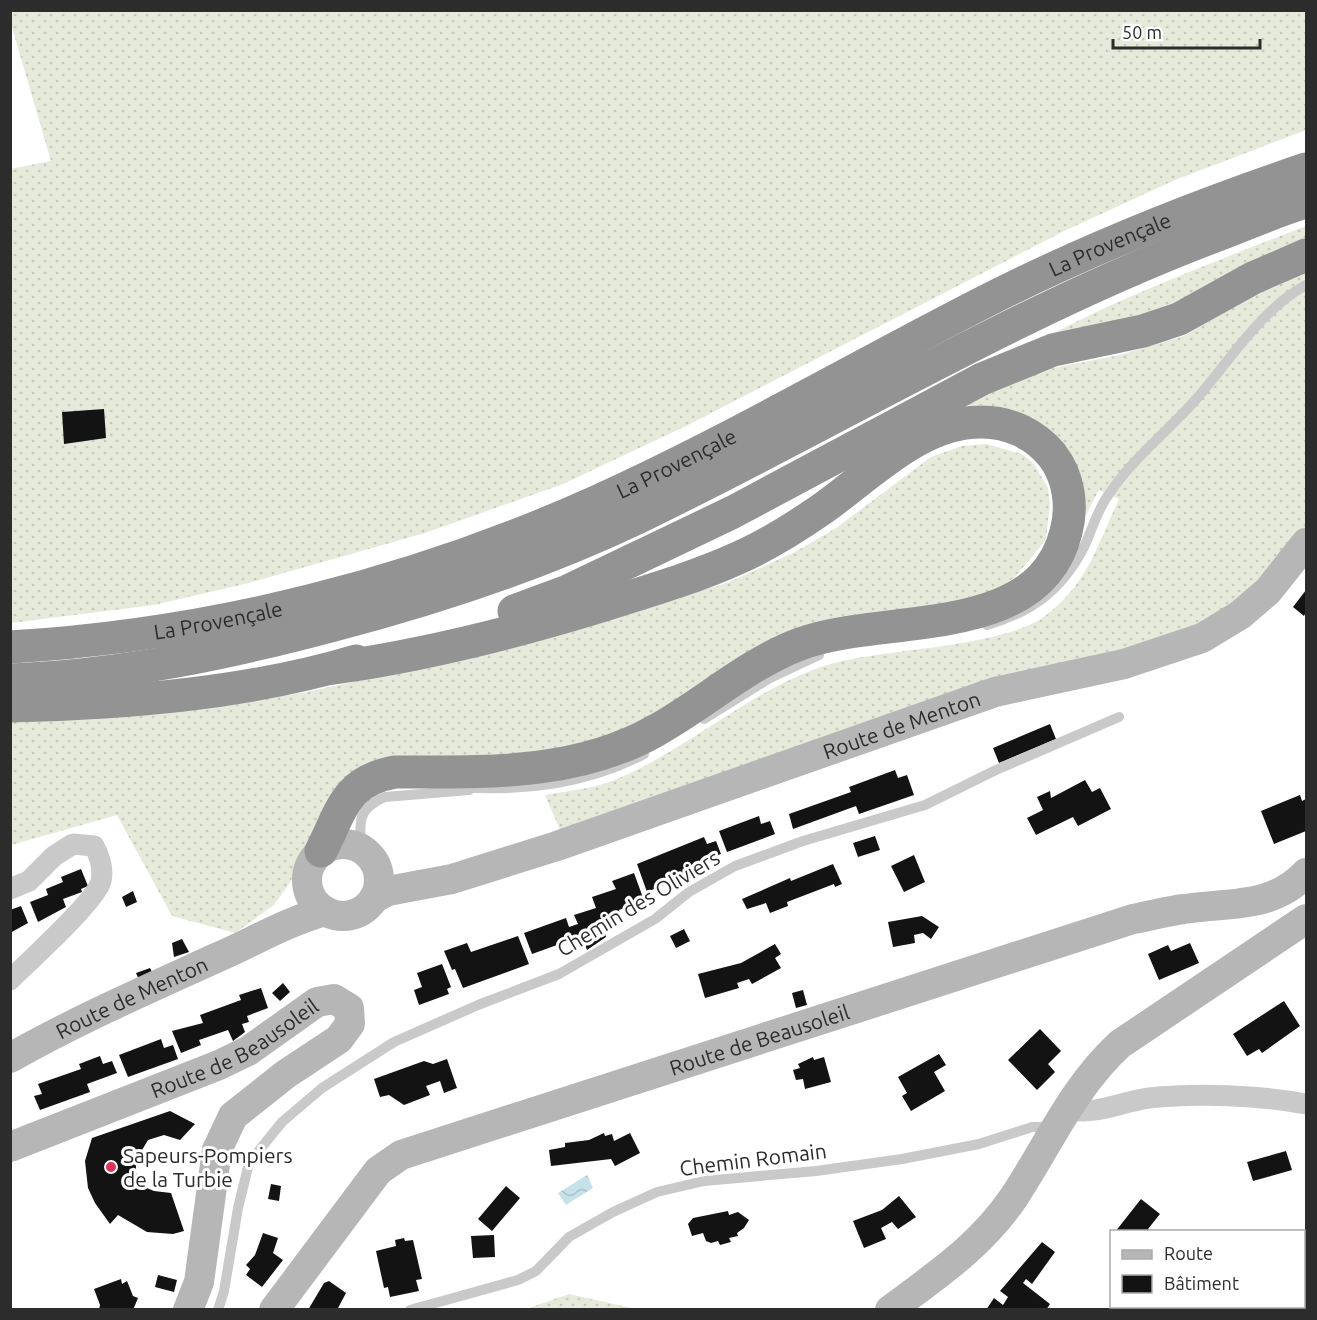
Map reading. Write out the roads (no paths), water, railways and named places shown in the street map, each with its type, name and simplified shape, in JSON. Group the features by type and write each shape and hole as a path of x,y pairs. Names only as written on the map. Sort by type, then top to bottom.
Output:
{"highway":[{"name":"La Provençale","path":"10,646 136,635 221,620 400,576 497,542 596,502 680,462 986,301 1077,257 1158,222 1306,169"},
{"name":"La Provençale","path":"10,680 154,664 281,639 398,608 534,562 636,519 1036,312 1157,258 1306,202"},
{"path":"334,668 442,636 568,591 733,512 982,379 1053,350 1143,331 1179,319 1253,278 1306,255"},
{"path":"10,706 126,700 219,690 406,657 489,638 706,572 785,533 921,437 962,423 1002,424 1019,429 1048,450 1065,478 1070,497 1070,516 1059,554 1032,586 991,608 942,620 850,630 799,644 770,657 656,731 621,748 587,759 522,770 395,772 375,776 364,781 345,800 321,850"}],"street":[{"name":"Route de Menton","path":"374,898 388,891 452,879 557,846 996,692 1124,664 1202,638 1240,615 1268,591 1306,543"},
{"path":"342,843 368,855 378,880 374,898 357,913 345,916 325,911 314,903 306,880 313,859 321,850 342,843"},
{"path":"10,889 29,881 54,856 73,844 94,846 102,861 101,882 87,904 10,980"},
{"name":"Route de Menton","path":"368,855 411,872 472,872"},
{"name":"Route de Beausoleil","path":"274,1310 378,1171 401,1155 1133,919 1182,909 1259,901 1292,889 1306,873"},
{"name":"Route de Menton","path":"256,937 296,896 306,880"},
{"name":"Route de Menton","path":"10,1058 98,1011 232,951 256,937 325,911"},
{"path":"890,1310 967,1253 991,1227 1014,1197 1061,1118 1096,1066 1120,1044 1306,919"},
{"name":"Route de Beausoleil","path":"10,1147 219,1065 248,1051 317,1002 334,999 349,1008 350,1024 339,1039 286,1074 233,1116 217,1150 199,1282 188,1310"},
{"path":"1061,1118 1147,1099 1200,1095 1306,1104"}],"lane":[{"path":"972,629 1008,620 1031,609 1051,592 1071,569 1108,495 1123,476 1191,405 1266,317 1292,292 1306,285"},
{"path":"697,723 800,662 833,650"},
{"name":"Chemin des Oliviers","path":"218,1310 225,1291 238,1208 249,1163 282,1122 322,1088 394,1042 478,1005 559,974 655,919 689,891 735,866 802,841 925,805 996,770 1119,717"},
{"path":"368,855 360,820 365,809 375,801 386,797 520,788 589,775 627,763 658,747"},
{"path":"364,781 481,789"},
{"name":"Chemin Romain","path":"410,1310 518,1280 536,1271 569,1237 613,1212 657,1192 704,1181 816,1171 902,1159 979,1144 1061,1118"}],"water":[{"path":"587,1175 593,1188 566,1205 558,1193"}],"place":[{"name":"Sapeurs-Pompiers de la Turbie","path":"111,1167"}]}
